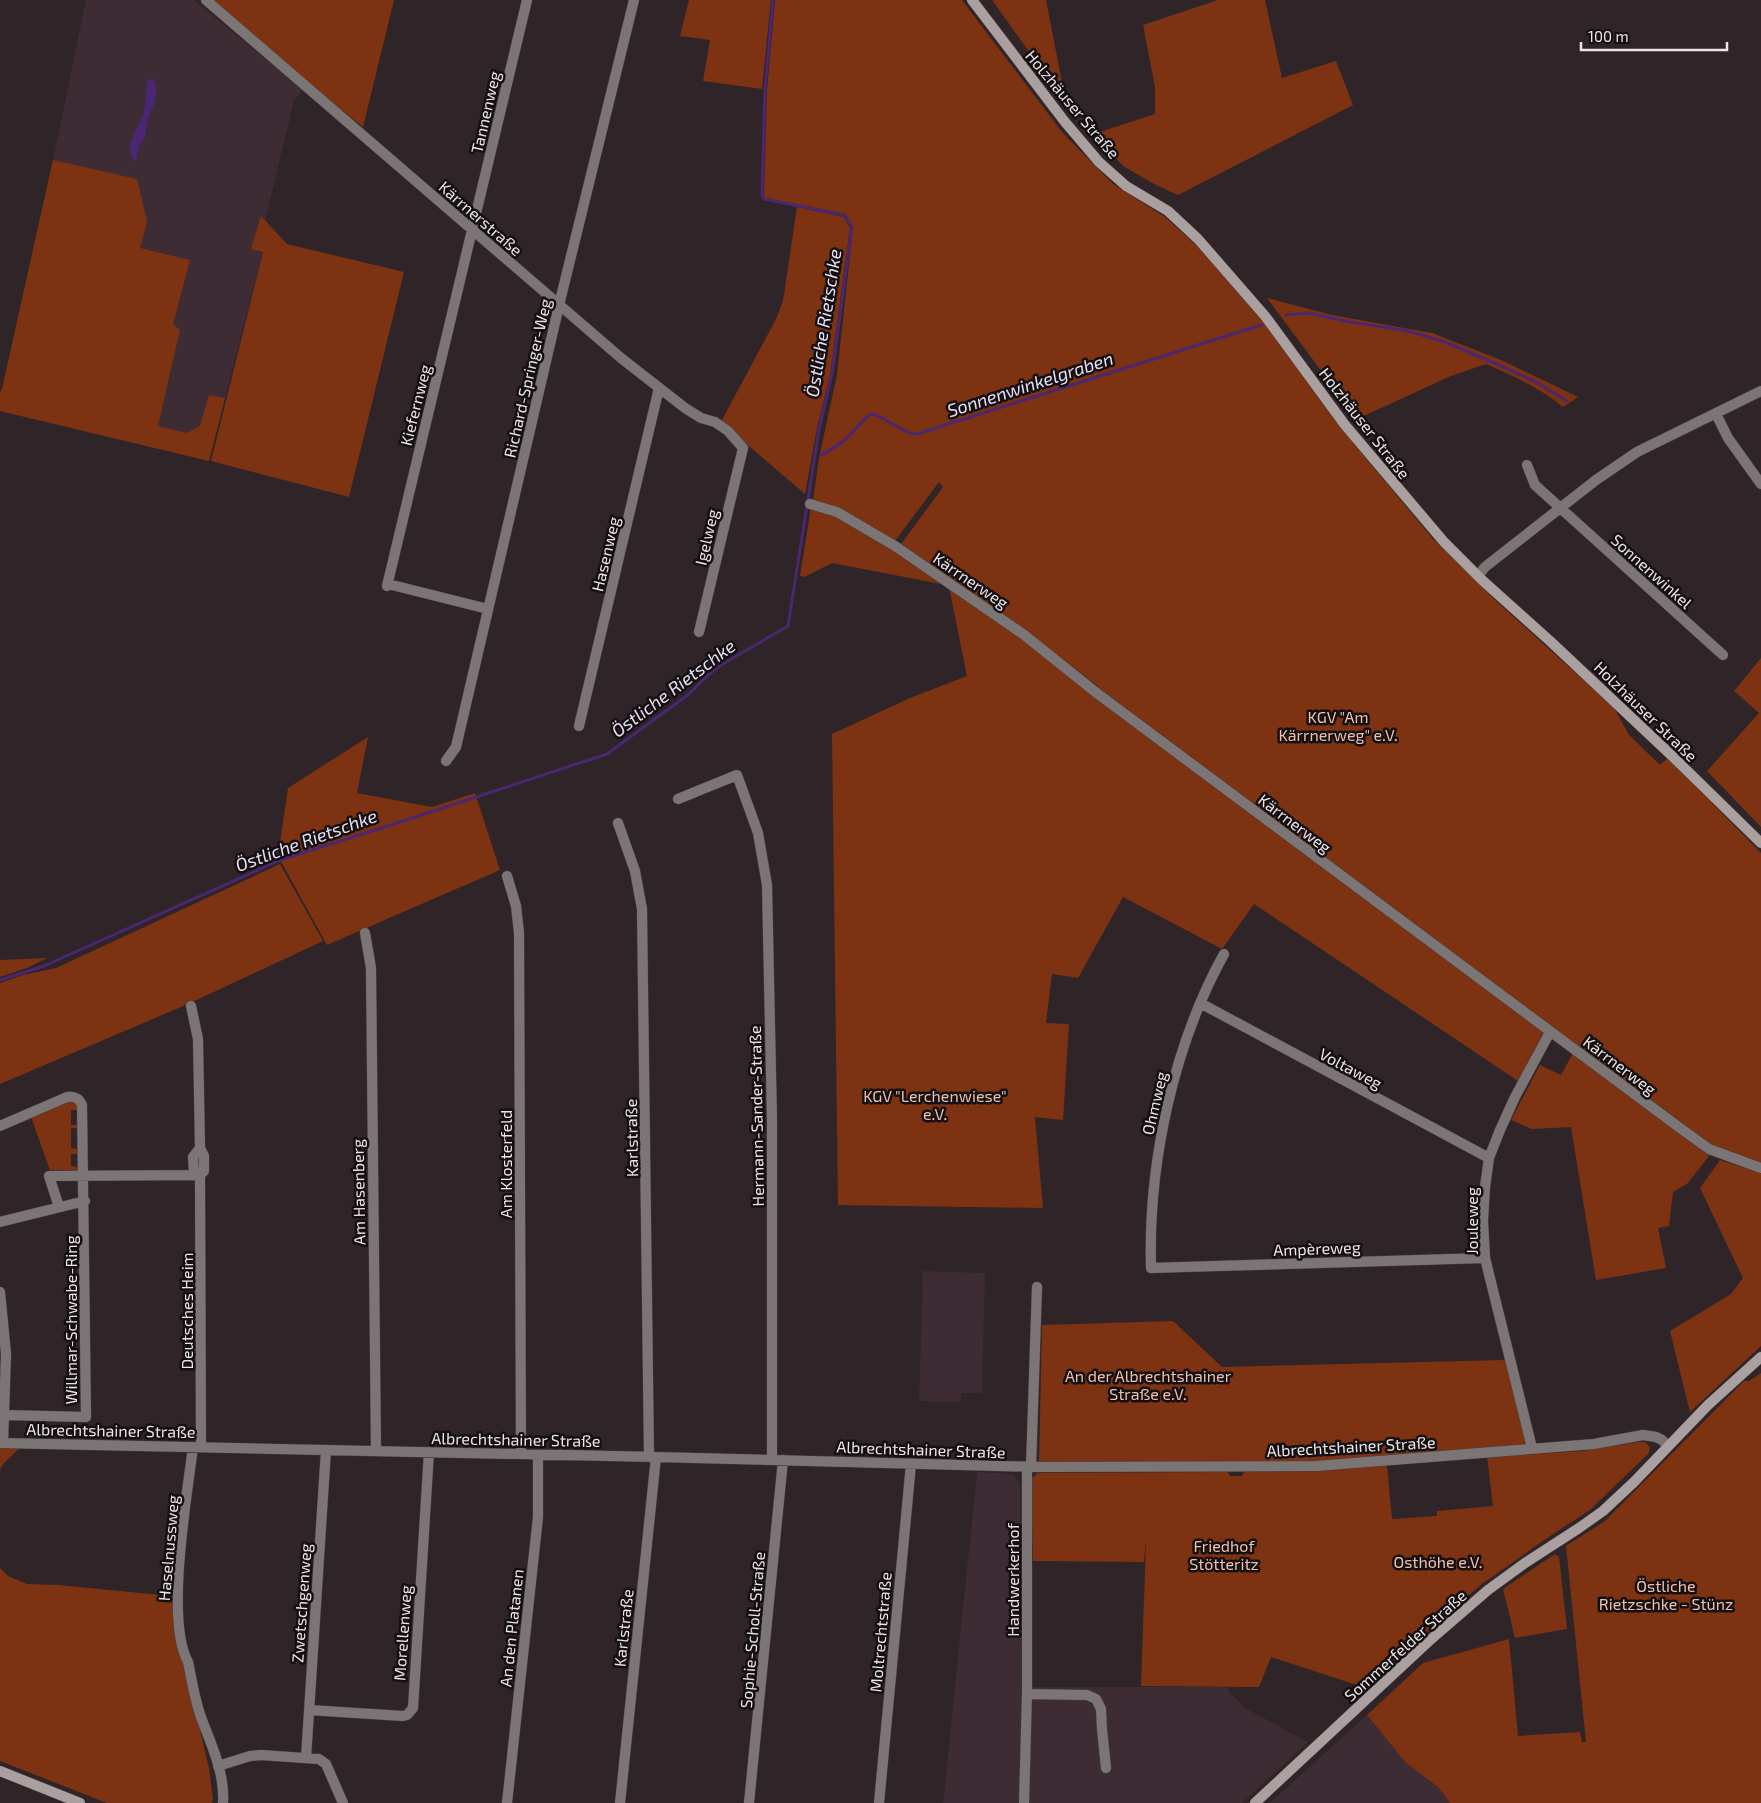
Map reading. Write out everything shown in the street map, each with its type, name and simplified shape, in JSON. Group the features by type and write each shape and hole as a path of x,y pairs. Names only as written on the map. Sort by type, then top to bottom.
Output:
{"main road":[{"name":"Holzhäuser Straße","path":"972,0 1065,122 1099,162 1126,186 1168,211 1204,246 1265,316 1345,425 1444,542 1478,576 1572,661 1761,843"},
{"name":"Sommerfelder Straße","path":"1255,1803 1488,1590 1525,1562 1602,1511 1634,1482 1668,1446 1759,1363"},
{"path":"0,1771 80,1803"}],"street":[{"name":"Kärrnerstraße","path":"206,0 291,74 362,132 559,306 659,388 701,418 715,422 728,431 743,448"},
{"name":"Tannenweg","path":"473,231 527,0"},
{"name":"Richard-Springer-Weg","path":"446,761 456,747 559,306 634,0"},
{"name":"Kiefernweg","path":"473,231 388,585 488,609"},
{"name":"Hasenweg","path":"579,726 659,388"},
{"path":"1478,576 1596,480 1637,452 1761,391"},
{"path":"1716,414 1728,438 1761,484"},
{"name":"Igelweg","path":"699,632 743,448"},
{"name":"Sonnenwinkel","path":"1527,465 1535,485 1724,655"},
{"name":"Kärrnerweg","path":"810,504 837,512 895,546 1024,634 1098,694 1709,1149 1761,1168"},
{"name":"Hermann-Sander-Straße","path":"678,799 737,775 758,833 767,885 772,1120 772,1460"},
{"name":"Karlstraße","path":"618,823 635,871 642,909 652,1456 620,1803"},
{"name":"Am Klosterfeld","path":"507,876 516,906 519,933 521,1454"},
{"name":"Am Hasenberg","path":"365,933 371,968 376,1451"},
{"name":"Ohmweg","path":"1151,1268 1150,1235 1156,1161 1175,1079 1206,985 1224,954"},
{"name":"Voltaweg","path":"1200,1003 1489,1158"},
{"name":"Deutsches Heim","path":"191,1006 198,1039 200,1148 204,1156 204,1171 197,1174 197,1447"},
{"name":"Jouleweg","path":"1532,1448 1485,1258 1483,1221 1489,1158 1515,1097 1550,1032"},
{"name":"Willmar-Schwabe-Ring","path":"0,1126 67,1097 74,1096 80,1099 82,1105 86,1417 5,1415"},
{"path":"59,1207 49,1176 84,1174 197,1174"},
{"path":"0,1222 84,1201"},
{"name":"Ampèreweg","path":"1151,1268 1485,1258"},
{"path":"1029,1467 1036,1287"},
{"path":"0,1292 6,1354 5,1415 2,1443"},
{"name":"Albrechtshainer Straße","path":"2,1443 652,1456 1029,1467 1316,1466 1594,1444 1644,1435 1656,1437 1668,1446"},
{"name":"Haselnussweg","path":"197,1447 178,1584 179,1620 184,1656 188,1662 202,1721 218,1766 223,1803"},
{"name":"Zwetschgenweg","path":"306,1758 326,1450"},
{"name":"Morellenweg","path":"309,1710 403,1716 407,1715 413,1708 429,1452"},
{"name":"An den Platanen","path":"507,1803 538,1517 538,1455"},
{"name":"Sophie-Scholl-Straße","path":"749,1803 783,1460"},
{"name":"Moltrechtstraße","path":"879,1803 911,1464"},
{"name":"Handwerkerhof","path":"1024,1803 1029,1467"},
{"path":"1027,1694 1087,1695 1096,1700 1101,1709 1106,1768"},
{"path":"218,1766 250,1756 261,1755 319,1759 326,1764 343,1803"}],"shaded area":[{"path":"86,0 194,0 303,90 294,101 265,221 263,251 209,461 0,411 0,392 53,160"},
{"path":"153,78 156,87 156,100 148,118 145,138 139,146 136,163 130,150 130,143 144,111 147,80"},
{"path":"923,1271 985,1273 982,1393 961,1393 961,1402 920,1401 919,1399"},
{"path":"977,1472 1013,1474 1020,1483 1021,1687 1229,1687 1228,1691 1245,1708 1308,1742 1242,1803 943,1803"},
{"path":"1367,1715 1405,1762 1438,1787 1450,1803 1270,1803"}],"green space":[{"path":"212,0 394,0 363,127 300,76"},
{"path":"689,0 771,0 762,89 703,81 710,40 680,36"},
{"path":"775,0 962,0 1062,132 1113,184 1165,217 1199,248 1260,318 1345,433 1433,539 1494,599 1614,708 1629,735 1660,765 1668,758 1761,853 1761,1165 1720,1151 1547,1025 1518,1081 1254,904 1222,949 1123,897 1078,978 1052,974 1046,1023 1069,1024 1063,1120 1035,1117 1043,1208 838,1205 832,734 910,698 967,676 949,587 1023,638 1095,694 1099,687 1026,631 901,544 943,487 939,482 895,541 845,512 813,500 819,458 837,375 853,227 845,214 765,198 767,90"},
{"path":"992,0 1046,0 1066,103"},
{"path":"1218,0 1265,0 1282,78 1336,61 1353,105 1178,195 1123,166 1094,134 1155,114 1155,87 1143,25"},
{"path":"53,160 137,179 147,221 140,248 190,260 173,324 180,330 158,426 187,433 200,426 209,395 225,398 209,461 0,411 0,392"},
{"path":"797,207 844,217 850,228 830,376 817,428 805,494 743,441 722,420 776,319 783,301"},
{"path":"261,216 287,244 404,272 349,497 211,461 263,252 251,249"},
{"path":"1267,298 1332,315 1432,333 1501,360 1578,397 1563,407 1536,388 1486,364 1451,376 1357,419"},
{"path":"811,507 864,531 946,585 832,563 804,577 800,576"},
{"path":"1761,658 1761,827 1707,771 1759,713 1734,691"},
{"path":"368,737 357,793 432,807 475,793 500,870 327,945 278,856 288,788"},
{"path":"280,864 323,941 188,1004 0,1084 0,983 23,975 56,968"},
{"path":"47,958 27,968 0,977 0,960"},
{"path":"1573,1053 1709,1156 1688,1183 1673,1192 1669,1226 1658,1228 1666,1268 1596,1280 1571,1127 1532,1129 1511,1120 1540,1065 1561,1075"},
{"path":"71,1101 75,1103 79,1110 71,1110 71,1125 78,1125 78,1128 71,1128 71,1148 77,1149 77,1154 71,1154 71,1166 79,1167 79,1170 50,1170 31,1117"},
{"path":"1720,1160 1761,1173 1761,1346 1690,1412 1670,1331 1731,1294 1743,1278 1700,1188"},
{"name":"An der Albrechtshainer Straße e.V.","path":"1173,1321 1222,1367 1505,1360 1527,1444 1316,1463 1039,1462 1042,1325"},
{"name":"Östliche Rietzschke - Stünz","path":"1761,1373 1761,1803 1450,1803 1438,1787 1405,1762 1367,1715 1423,1663 1509,1639 1518,1736 1580,1732 1582,1742 1586,1742 1566,1546 1605,1521 1744,1381 1749,1381"},
{"path":"1645,1442 1650,1447 1649,1453 1590,1510 1482,1584 1448,1612 1366,1688 1271,1657 1259,1687 1141,1686 1146,1541 1144,1562 1033,1561 1031,1482 1032,1478 1038,1473 1228,1472 1230,1476 1242,1476 1244,1472 1318,1471 1387,1465 1392,1519 1437,1516 1437,1511 1493,1506 1487,1457 1584,1451"},
{"path":"0,1447 20,1448 0,1469"},
{"path":"1555,1554 1559,1557 1567,1629 1515,1638 1503,1589"},
{"path":"0,1568 8,1576 27,1584 58,1585 171,1596 181,1659 184,1663 209,1768 212,1803 107,1803 0,1761"}],"waterway":[{"name":"Östliche Rietschke","path":"0,980 44,966 280,860 607,754 689,694 721,665 788,626 819,429 832,374 852,227 844,215 764,199 762,195 765,89 773,0"},
{"name":"Sonnenwinkelgraben","path":"1286,315 1308,313 1408,331 1442,341 1536,382 1567,401"},
{"name":"Sonnenwinkelgraben","path":"821,455 844,440 871,414 883,418 905,431 917,434 1261,325"}],"park label":[{"name":"KGV \"Am Kärrnerweg\" e.V.","path":"1338,725"},
{"name":"KGV \"Lerchenwiese\" e.V.","path":"935,1104"},
{"name":"Friedhof Stötteritz","path":"1224,1554"},
{"name":"Osthöhe e.V.","path":"1438,1561"}]}
